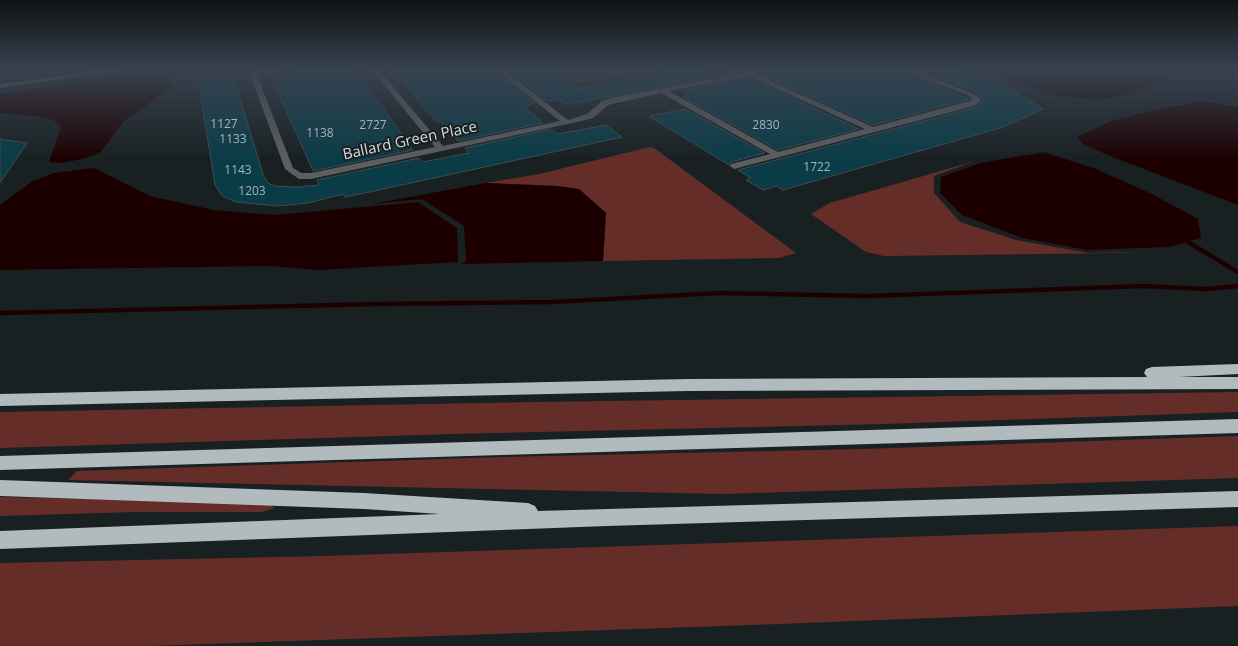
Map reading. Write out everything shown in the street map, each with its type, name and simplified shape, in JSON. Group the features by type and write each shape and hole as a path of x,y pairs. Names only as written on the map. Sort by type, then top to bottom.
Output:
{"highway":[{"path":"960,382 1238,369"},
{"path":"0,400 687,385 960,382 1238,383"},
{"path":"0,463 1238,426"},
{"path":"0,488 364,501 607,517"},
{"path":"0,540 607,517 1238,499"}],"street":[{"name":"Ballard Green Place","path":"263,100 289,169 298,176 311,176 566,122 590,116 605,103 614,100"},
{"path":"401,100 441,148"},
{"path":"538,100 566,122"},
{"path":"679,100 778,155"},
{"path":"808,100 873,130"},
{"path":"734,166 971,104 978,100"}],"shaded area":[{"path":"0,100 153,100 123,122 100,153 83,159 60,163 49,162 61,127 53,120 35,116 0,113"},
{"path":"1202,101 1238,107 1238,205 1084,145 1077,137 1109,122 1150,111"},
{"path":"650,147 654,148 796,253 779,258 603,261 606,213 579,189 557,186 486,183 539,174"},
{"path":"1044,152 1096,169 1150,193 1198,219 1201,238 1169,247 1087,250 1022,238 962,215 940,193 941,177 980,163"},
{"path":"975,161 934,176 934,193 960,222 1016,240 1088,253 1137,252 1118,253 884,256 866,252 811,214 830,203"},
{"path":"94,168 150,196 214,210 274,215 418,202 457,228 458,262 319,270 270,266 0,270 0,205 31,182 54,173"},
{"path":"486,183 557,186 579,189 606,213 603,261 462,264 466,261 464,226 422,199 371,204"},
{"path":"1238,392 1238,412 883,424 452,434 0,448 0,412"},
{"path":"1238,436 1238,478 723,494 68,480 77,471 503,457 863,449"},
{"path":"0,497 270,503 274,508 262,512 134,512 0,516"},
{"path":"1238,526 1238,606 149,646 0,646 0,563 324,556"}],"building":[{"path":"202,100 240,100 264,177 268,183 275,186 319,185 317,180 419,158 422,162 469,153 465,148 551,129 557,134 606,125 622,137 345,197 343,194 308,203 278,206 236,202 222,196 215,185"},
{"path":"282,100 377,100 413,150 313,171"},
{"path":"418,100 531,100 535,103 523,106 543,123 458,141 440,121 437,122"},
{"path":"560,100 591,100 571,104 565,104"},
{"path":"689,100 797,100 859,129 778,150"},
{"path":"818,100 965,100 873,125"},
{"path":"984,100 1029,100 1043,109 1000,128 783,190 777,186 763,190 746,180 751,178 738,170 974,108"},
{"path":"685,109 765,153 731,162 729,165 649,116"},
{"path":"0,139 27,143 0,183"}],"waterway":[{"path":"1188,242 1238,272"},
{"path":"0,313 377,304 554,302 719,293 868,296 1144,286 1206,289 1238,286"}]}
